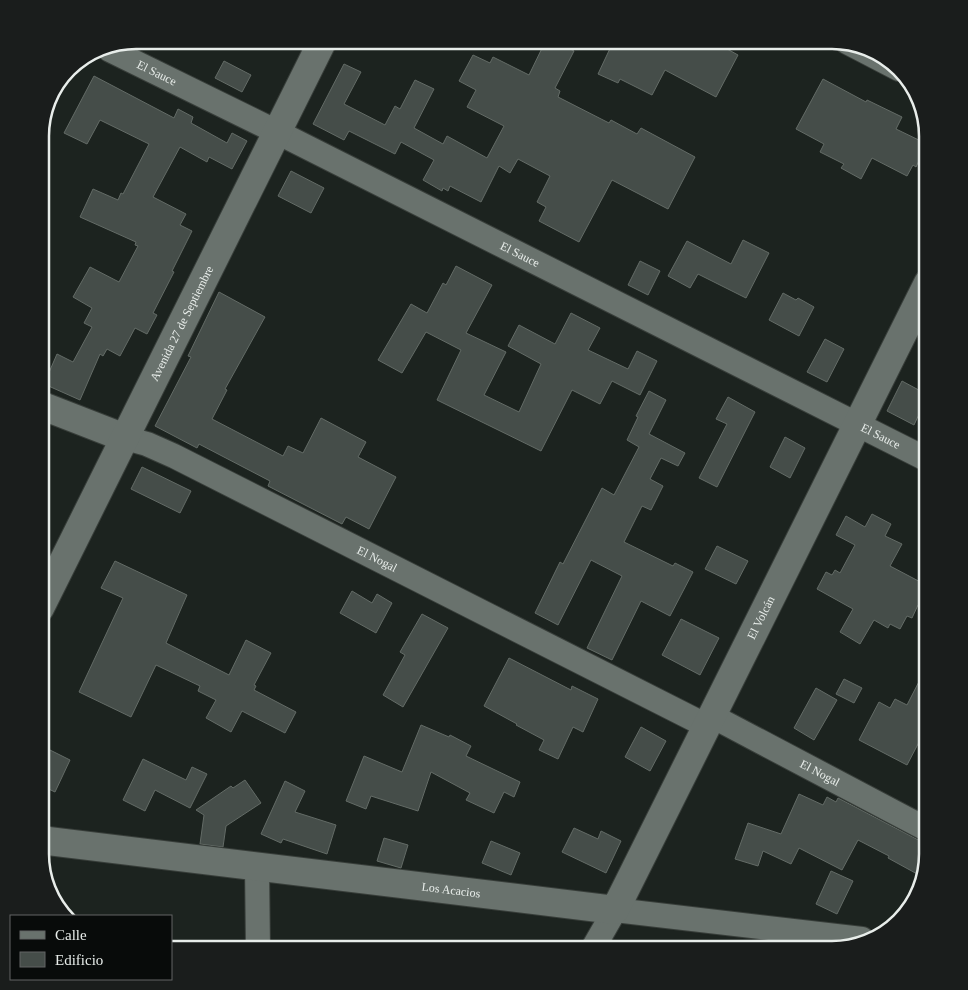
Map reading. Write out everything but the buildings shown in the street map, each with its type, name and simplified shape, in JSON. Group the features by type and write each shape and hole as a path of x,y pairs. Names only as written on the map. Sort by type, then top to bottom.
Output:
{"street":[{"name":"Avenida 27 de Septiembre","path":"49,590 318,49"},
{"name":"El Sauce","path":"113,52 919,455"},
{"name":"El Volcán","path":"597,941 615,910 919,301"},
{"name":"El Nogal","path":"49,409 125,438 148,444 174,456 919,826"},
{"name":"Los Acacios","path":"49,841 855,938"},
{"path":"257,867 258,941"}]}
